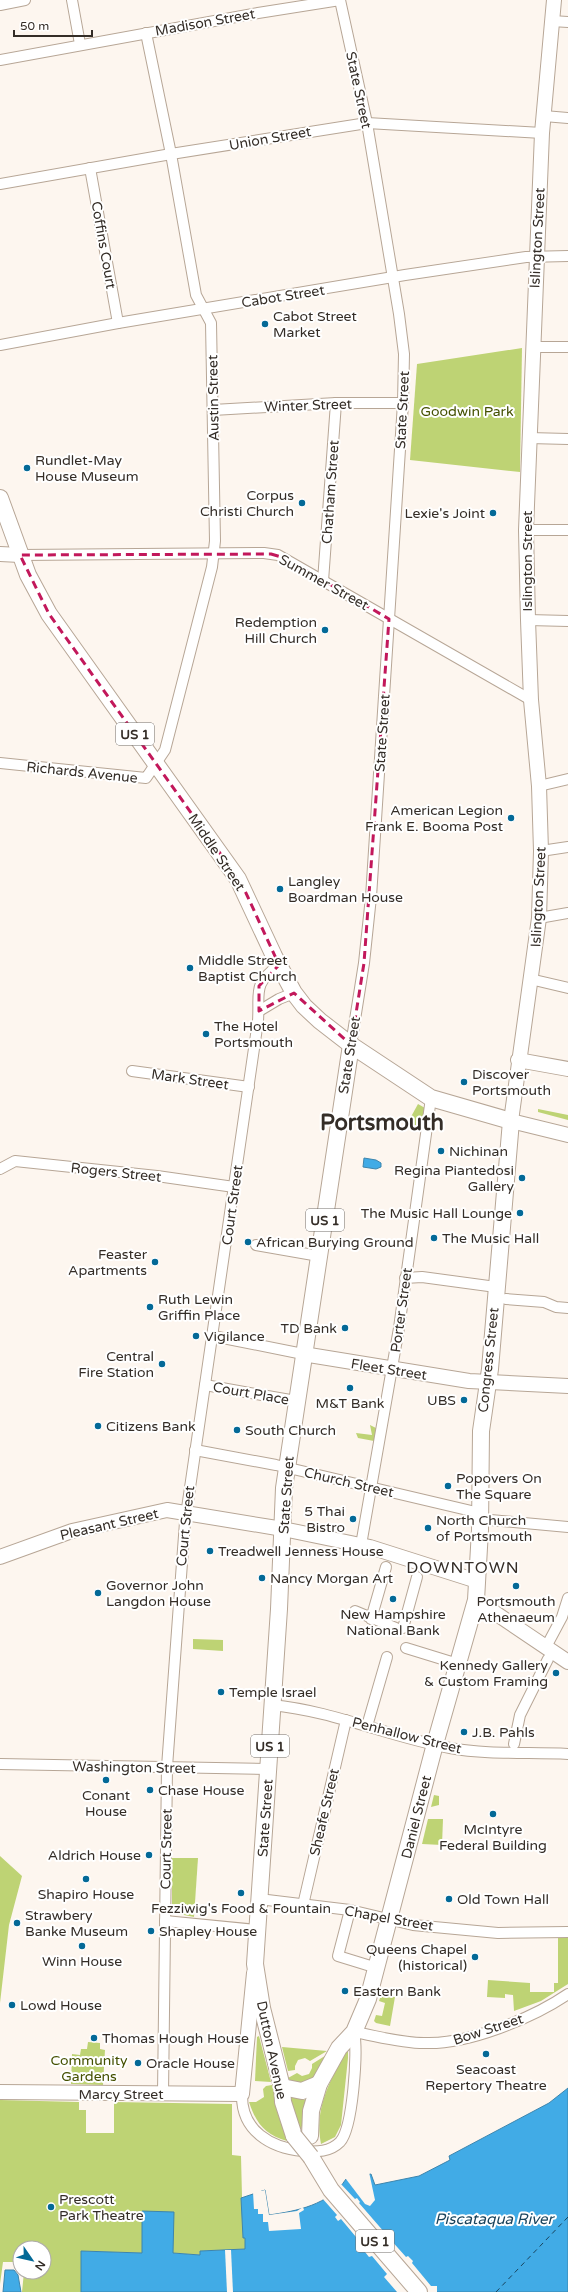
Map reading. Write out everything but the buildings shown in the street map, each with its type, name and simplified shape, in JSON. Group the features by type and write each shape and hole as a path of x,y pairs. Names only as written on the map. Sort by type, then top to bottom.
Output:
{"main road":[{"name":"Middle Street","path":"0,498 20,555 36,592 52,619 238,879 294,993 320,1021 351,1045 431,1098 511,1121"},
{"name":"State Street","path":"255,1964 287,1467 351,1045"},
{"path":"344,1087 354,1067 360,1061 366,1060 375,1062"},
{"name":"Congress Street","path":"476,1600 480,1516 481,1431 501,1293 511,1121"},
{"name":"Daniel Street","path":"354,2032 368,1999 377,1968 435,1744 476,1600"},
{"name":"Dutton Avenue","path":"255,1964 262,2008 282,2087 283,2102 294,2136 317,2154"},
{"name":"US 1","path":"354,2032 339,2048 319,2084 312,2111 310,2136 331,2190 419,2292"},
{"path":"282,2087 302,2091 319,2084"}],"street":[{"path":"0,5 25,0"},
{"path":"72,0 80,44"},
{"name":"Madison Street","path":"0,60 80,44 340,0"},
{"name":"State Street","path":"340,0 367,123 393,277 404,354 403,403 371,897 364,963 351,1045"},
{"name":"Islington Street","path":"511,1121 518,1060 539,918 541,851 539,786 531,700 526,530 532,347 542,133 554,0"},
{"path":"552,21 568,22"},
{"name":"Austin Street","path":"146,33 171,154 196,295 211,323 215,553 165,750 156,763"},
{"path":"544,116 568,118"},
{"name":"Union Street","path":"0,184 171,154 367,123 542,133"},
{"name":"Coffins Court","path":"90,168 118,323"},
{"name":"Cabot Street","path":"0,345 118,323 393,277 536,256 568,256"},
{"path":"532,347 568,347"},
{"name":"Winter Street","path":"213,410 336,403 403,403"},
{"name":"Chatham Street","path":"323,581 336,403"},
{"path":"529,438 568,439"},
{"path":"526,530 568,530"},
{"name":"Summer Street","path":"20,555 215,553 278,555 531,700"},
{"path":"0,554 20,555"},
{"path":"528,620 568,621"},
{"name":"Richards Avenue","path":"0,763 142,779 146,778 156,763"},
{"path":"539,786 568,779"},
{"path":"541,851 568,848"},
{"path":"539,918 568,913"},
{"name":"Court Street","path":"163,2094 167,1767 186,1512 249,1087 259,1011 259,986 267,974 279,965"},
{"path":"530,979 568,988"},
{"path":"259,1011 279,999 294,993"},
{"path":"518,1060 568,1069"},
{"name":"Mark Street","path":"132,1071 249,1087"},
{"name":"Porter Street","path":"361,1545 392,1369 431,1098"},
{"path":"511,1121 568,1135"},
{"name":"Rogers Street","path":"0,1169 15,1161 157,1176 234,1187"},
{"path":"256,1245 319,1256"},
{"path":"406,1278 422,1277 544,1302 556,1307 568,1308"},
{"name":"Fleet Street","path":"213,1336 303,1354 469,1381 568,1386"},
{"name":"Court Place","path":"205,1386 296,1401"},
{"name":"Church Street","path":"195,1450 287,1467 480,1516 568,1527"},
{"name":"Pleasant Street","path":"3,1553 54,1536 94,1525 160,1511 186,1512 283,1529 361,1545 398,1555 477,1581"},
{"path":"371,1620 386,1567"},
{"path":"355,1611 371,1620 399,1628 417,1577"},
{"path":"514,1744 520,1715 562,1617 568,1598"},
{"path":"476,1600 547,1653 568,1662"},
{"path":"406,1648 458,1664"},
{"path":"367,1726 387,1657"},
{"name":"Penhallow Street","path":"272,1705 346,1720 435,1744 469,1750 568,1754"},
{"name":"Sheafe Street","path":"303,1904 346,1720"},
{"name":"Washington Street","path":"0,1764 268,1769"},
{"name":"Chapel Street","path":"259,1899 350,1910 413,1925 498,1933 568,1932"},
{"path":"350,1910 338,1956 377,1968"},
{"path":"165,1921 257,1930"},
{"name":"State Street","path":"255,1964 242,2094 248,2121 264,2139 286,2149 317,2154"},
{"name":"Bow Street","path":"354,2032 414,2043 435,2043 458,2040 525,2018 568,1994"},
{"path":"317,2154 337,2144 348,2128 357,2048 354,2032"},
{"name":"Marcy Street","path":"0,2092 242,2094"}],"highlighted area":[{"path":"271,554 285,558 389,619 364,963 351,1045 294,993 259,1011 259,986 279,965 246,893 227,863 49,614 20,555"}],"green space":[{"name":"Goodwin Park","path":"522,348 520,472 410,460 417,364"},
{"path":"418,1104 425,1108 422,1126 407,1124"},
{"path":"538,1109 568,1115 568,1120 538,1112"},
{"path":"370,1425 376,1428 374,1441 358,1438 356,1433 372,1435"},
{"path":"193,1639 223,1640 223,1651 193,1649"},
{"path":"434,1795 439,1796 439,1805 431,1807"},
{"path":"428,1819 443,1819 442,1845 422,1844"},
{"path":"0,1856 22,1876 9,1925 0,2003"},
{"path":"172,1858 198,1858 194,1917 179,1914 172,1905"},
{"path":"558,1937 568,1937 568,1984 541,2001 514,2011 513,1995 505,1994 505,1998 487,1997 488,1980 530,1983 530,1992 554,1992 554,1983 558,1983"},
{"path":"381,1995 395,1997 390,2026 376,2023 374,2021 376,2015 382,2016 385,2003 379,2001"},
{"path":"259,2036 271,2082 255,2081 257,2037"},
{"name":"Community Gardens","path":"88,2042 100,2043 100,2049 105,2050 103,2085 71,2084 72,2054 80,2055 81,2049 87,2049"},
{"path":"282,2047 327,2051 310,2061 305,2058 298,2060 295,2070 288,2071"},
{"path":"346,2052 348,2052 348,2058 341,2125 335,2137 321,2144 319,2131 321,2107 324,2096 334,2074"},
{"path":"328,2054 316,2077 302,2084 292,2082 288,2078 297,2073 302,2076 309,2074 312,2064"},
{"path":"272,2085 287,2141 267,2132 262,2127 258,2122 249,2102 256,2102 264,2097 263,2089 266,2086"},
{"path":"289,2098 307,2100 301,2131"},
{"path":"0,2100 79,2102 79,2110 86,2110 86,2133 114,2133 114,2102 232,2104 232,2155 241,2156 243,2237 245,2238 245,2249 200,2251 200,2255 173,2253 142,2212 142,2253 81,2251 81,2292 22,2292 23,2280 52,2280 52,2240 12,2240 12,2262 3,2262 0,2284"}],"water":[{"path":"364,1158 376,1160 381,1163 381,1167 376,1169 363,1167"},
{"name":"Piscataqua River","path":"568,2088 568,2292 81,2292 81,2251 142,2253 142,2211 174,2212 173,2253 200,2255 200,2251 245,2249 241,2198 265,2190 269,2215 301,2209 322,2201 339,2188 346,2179 371,2174 375,2185 419,2176 450,2160 449,2156 549,2103"},
{"path":"5,2270 12,2270 12,2280 19,2280 21,2292 3,2292"}],"pier":[{"path":"369,2172 375,2200 370,2206 365,2204 346,2179 346,2177"},
{"path":"340,2183 355,2199 357,2198 360,2202 359,2203 385,2233 387,2232 391,2237 390,2239 406,2257 408,2256 413,2261 412,2263 431,2286 437,2286 437,2292 397,2292 384,2277 387,2274 372,2256 369,2257 365,2252 366,2249 341,2219 338,2221 335,2217 337,2215 322,2198"},
{"path":"261,2189 261,2191 265,2190 269,2215 297,2211 303,2207 304,2210 299,2213 301,2229 269,2231 268,2222 263,2222 263,2214 258,2214 258,2209 254,2209 253,2192"},
{"path":"225,2250 231,2250 233,2292 227,2292"}],"ferry route":[{"path":"496,2292 568,2217"}],"place":[{"name":"Cabot Street Market","path":"265,324"},
{"name":"Rundlet-May House Museum","path":"27,468"},
{"name":"Corpus Christi Church","path":"302,503"},
{"name":"Lexie's Joint","path":"493,513"},
{"name":"Redemption Hill Church","path":"325,630"},
{"name":"American Legion Frank E. Booma Post","path":"511,818"},
{"name":"Langley Boardman House","path":"280,889"},
{"name":"Middle Street Baptist Church","path":"190,968"},
{"name":"The Hotel Portsmouth","path":"206,1034"},
{"name":"Discover Portsmouth","path":"464,1082"},
{"name":"Nichinan","path":"441,1151"},
{"name":"Regina Piantedosi Gallery","path":"522,1178"},
{"name":"The Music Hall Lounge","path":"520,1213"},
{"name":"The Music Hall","path":"434,1238"},
{"name":"African Burying Ground","path":"248,1242"},
{"name":"Feaster Apartments","path":"155,1262"},
{"name":"Ruth Lewin Griffin Place","path":"150,1307"},
{"name":"TD Bank","path":"345,1328"},
{"name":"Vigilance","path":"196,1336"},
{"name":"Central Fire Station","path":"162,1364"},
{"name":"M&T Bank","path":"350,1388"},
{"name":"UBS","path":"464,1400"},
{"name":"Citizens Bank","path":"98,1426"},
{"name":"South Church","path":"237,1430"},
{"name":"Popovers On The Square","path":"448,1486"},
{"name":"5 Thai Bistro","path":"353,1519"},
{"name":"North Church of Portsmouth","path":"428,1528"},
{"name":"Treadwell Jenness House","path":"210,1551"},
{"name":"Nancy Morgan Art","path":"262,1578"},
{"name":"Portsmouth Athenaeum","path":"516,1586"},
{"name":"Governor John Langdon House","path":"98,1593"},
{"name":"New Hampshire National Bank","path":"393,1599"},
{"name":"Kennedy Gallery & Custom Framing","path":"556,1673"},
{"name":"Temple Israel","path":"221,1692"},
{"name":"J.B. Pahls","path":"464,1732"},
{"name":"Conant House","path":"106,1780"},
{"name":"Chase House","path":"150,1790"},
{"name":"McIntyre Federal Building","path":"493,1814"},
{"name":"Aldrich House","path":"149,1855"},
{"name":"Shapiro House","path":"86,1879"},
{"name":"Fezziwig's Food & Fountain","path":"241,1893"},
{"name":"Old Town Hall","path":"449,1899"},
{"name":"Strawbery Banke Museum","path":"17,1923"},
{"name":"Shapley House","path":"151,1931"},
{"name":"Winn House","path":"82,1946"},
{"name":"Queens Chapel (historical)","path":"475,1957"},
{"name":"Eastern Bank","path":"345,1991"},
{"name":"Lowd House","path":"12,2005"},
{"name":"Thomas Hough House","path":"94,2038"},
{"name":"Seacoast Repertory Theatre","path":"486,2054"},
{"name":"Oracle House","path":"138,2063"},
{"name":"Prescott Park Theatre","path":"51,2207"}],"district":[{"name":"Portsmouth","path":"382,1122"},
{"name":"DOWNTOWN","path":"463,1567"}]}
